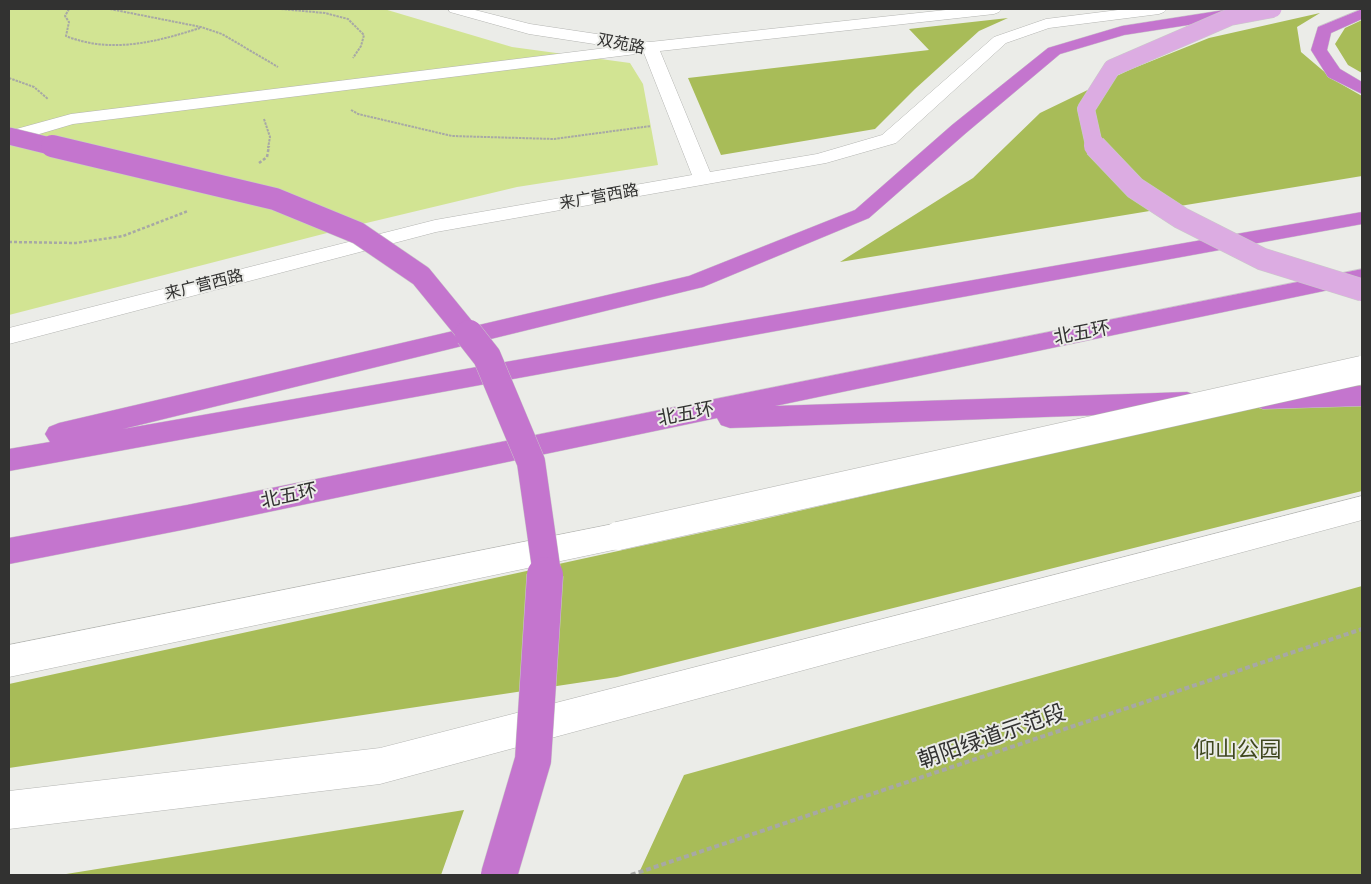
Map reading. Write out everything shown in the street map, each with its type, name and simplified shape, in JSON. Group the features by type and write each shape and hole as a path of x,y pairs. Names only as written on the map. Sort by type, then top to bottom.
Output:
{"highway":[{"path":"9,446 695,282 862,214 959,129 1054,52 1122,31 1257,9"},
{"path":"1362,14 1324,30 1320,50 1334,73 1362,89"},
{"path":"9,137 275,199 358,234 421,276 487,356 531,462 546,567 533,760 499,875"},
{"path":"9,460 1362,218"},
{"name":"北五环","path":"9,551 1362,276"},
{"path":"651,421 1362,396"}],"main road":[{"path":"1273,9 1230,17 1112,68 1086,109 1094,145 1135,188 1181,218 1262,258 1362,290"}],"street":[{"name":"双苑路","path":"455,9 529,29 650,47 703,179"},
{"path":"864,9 876,22"},
{"path":"9,137 72,119 650,47 994,9"},
{"name":"来广营西路","path":"9,336 435,226 819,159 889,139 1000,40 1046,24 1159,9"},
{"path":"9,661 618,536 1362,370"},
{"path":"9,810 380,766 1362,508"}],"path":[{"path":"69,9 65,16 69,22 66,36 98,46 159,40 200,27"},
{"path":"110,9 200,27 222,34 299,79 298,90"},
{"path":"281,9 325,13 348,19 364,35 361,46 353,58 346,61"},
{"path":"9,78 34,87 72,119"},
{"path":"350,110 358,114 452,136 554,138 681,123"},
{"name":"朝阳绿道示范段","path":"631,875 1362,629"}],"green space":[{"path":"9,9 384,9 512,47 630,63 643,84 658,165 517,187 358,225 9,315"},
{"path":"1320,13 1297,27 1301,52 1334,80 1362,96 1362,176 840,262 973,178 1040,113 1129,70 1209,38"},
{"path":"1008,18 979,31 915,89 875,129 721,155 688,78 929,50 909,29"},
{"path":"1362,20 1362,73 1348,65 1335,44 1345,28"},
{"path":"1362,381 1362,491 617,677 9,768 9,684 751,522"},
{"name":"仰山公园","path":"1362,586 1362,875 638,875 684,775"},
{"path":"464,810 441,875 60,875"}]}
